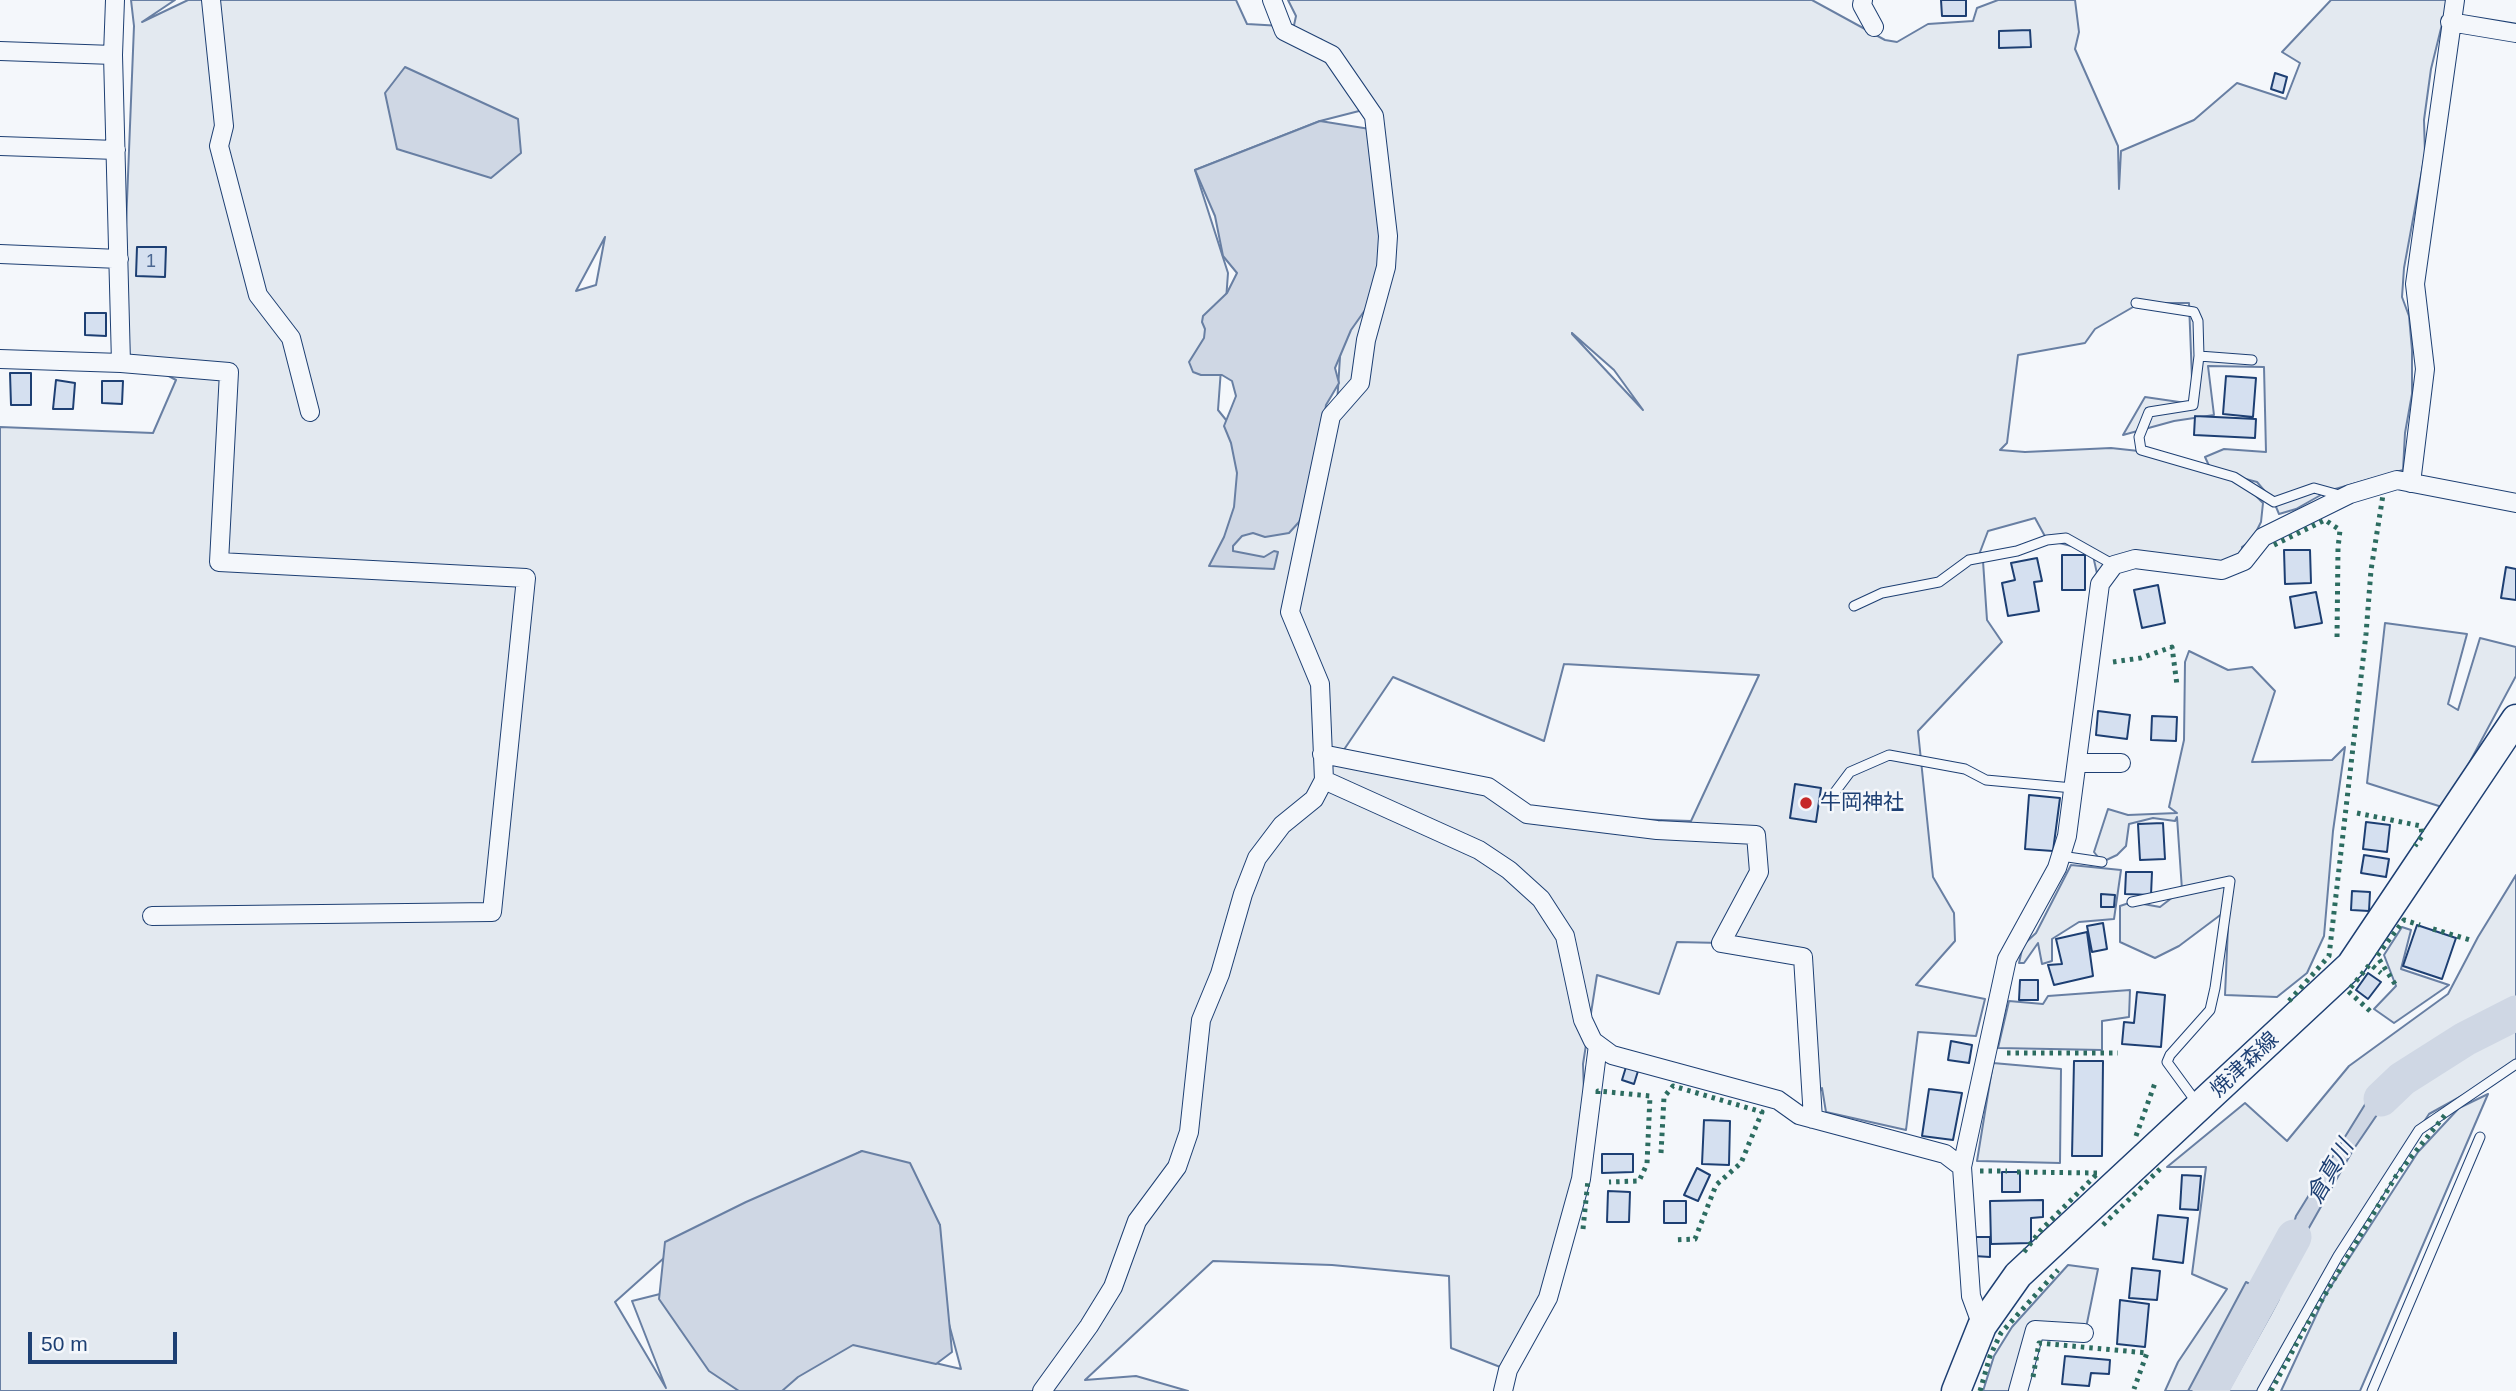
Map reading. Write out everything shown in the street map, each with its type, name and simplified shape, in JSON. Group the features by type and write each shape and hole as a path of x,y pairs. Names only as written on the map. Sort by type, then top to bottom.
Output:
{"main road":[{"name":"焼津森線","path":"1956,1391 1982,1326 2018,1275 2351,965 2516,719"}],"street":[{"path":"115,0 113,55 121,363"},
{"path":"211,0 224,126 219,146 258,295 291,338 310,412"},
{"path":"1042,1391 1089,1326 1113,1287 1138,1221 1177,1167 1189,1132 1201,1020 1220,974 1243,894 1257,858 1282,825 1314,799 1324,780 1320,684 1290,612 1331,416 1360,383 1366,340 1386,267 1388,236 1374,116 1332,55 1284,31 1272,0"},
{"path":"1863,0 1862,5 1874,27"},
{"path":"2411,483 2425,369 2414,284 2455,0"},
{"path":"2451,22 2516,33"},
{"path":"0,51 113,55"},
{"path":"0,146 116,150"},
{"path":"0,254 119,259"},
{"path":"0,359 121,363 229,372 219,562 526,578 492,912 152,916"},
{"path":"1982,1326 1971,1296 1962,1167 2007,959 2057,868 2067,836 2100,584 2114,565 2135,559 2222,570 2244,561 2263,537 2345,497 2397,480 2516,503"},
{"path":"1322,754 1488,787 1528,814 1657,830 1756,835 1759,872 1721,943 1803,957 1813,1119"},
{"path":"2077,763 2121,763"},
{"path":"1324,780 1479,850 1509,870 1541,899 1565,936 1583,1020 1593,1041 1612,1055 1778,1100 1799,1115 1945,1154 1962,1167"},
{"path":"1503,1391 1508,1370 1548,1298 1552,1285 1581,1179 1598,1045"},
{"path":"2018,1391 2035,1330 2084,1333"}],"lane":[{"path":"2136,303 2194,312 2198,321 2199,356 2193,405 2149,412 2139,437 2141,450 2234,477 2274,502 2314,488 2345,497"},
{"path":"2199,356 2252,360"},
{"path":"1854,606 1882,593 1939,582 1969,560 2017,551 2047,540 2066,538 2114,565"},
{"path":"1832,796 1850,772 1889,755 1965,769 1986,780 2074,788"},
{"path":"2061,856 2102,862"},
{"path":"2132,902 2230,881 2210,1010 2170,1055 2167,1062 2200,1107"},
{"path":"2262,1391 2338,1256 2419,1130 2516,1064"},
{"path":"2372,1391 2480,1137"}],"shaded area":[{"path":"131,0 175,0 142,22 188,0 1236,0 1247,24 1282,26 1343,76 1363,110 1320,121 1195,170 1228,273 1218,410 1239,436 1240,466 1255,477 1337,404 1341,341 1395,225 1378,110 1322,40 1293,30 1296,16 1288,0 1812,0 1885,40 1897,42 1928,24 1973,21 1977,8 1998,0 2075,0 2079,32 2075,49 2118,146 2119,189 2121,151 2194,120 2237,83 2286,99 2300,63 2282,52 2331,0 2448,0 2431,69 2424,120 2425,154 2404,268 2402,297 2409,316 2412,394 2405,433 2403,470 2328,491 2296,509 2279,514 2274,502 2257,482 2223,473 2241,481 2263,503 2261,522 2252,540 2242,547 2241,562 2213,569 2129,553 2098,578 2092,551 2047,540 2035,518 1988,531 1977,560 1983,561 1987,620 2002,642 1918,731 1933,877 1954,913 1955,941 1916,985 1985,999 1976,1036 1918,1032 1906,1130 1826,1112 1822,1088 1812,1105 1803,957 1721,943 1677,942 1659,994 1597,975 1583,1064 1585,1120 1581,1179 1548,1298 1508,1370 1451,1348 1449,1276 1332,1265 1213,1261 1085,1380 1136,1376 1188,1391 0,1391 0,427 153,433 176,380 121,350 134,26","holes":["605,237 596,285 576,291","2140,303 2189,303 2193,404 2145,397 2123,435 2174,421 2214,415 2208,366 2264,367 2266,452 2224,449 2205,457 2211,470 2148,452 2111,448 2025,452 2000,450 2007,443 2018,355 2085,343 2095,329","1572,334 1614,370 1643,410","1564,664 1759,675 1691,821 1538,816 1488,787 1339,757 1393,677 1544,741","862,1151 871,1173 940,1225 941,1294 961,1369 853,1344 774,1375 718,1361 680,1329 668,1292 632,1301 666,1388 615,1302 664,1258"]},
{"path":"2385,623 2467,634 2448,704 2458,710 2480,638 2516,647 2516,676 2445,808 2367,783"},
{"path":"2189,651 2228,670 2252,667 2275,691 2252,762 2332,760 2345,747 2333,831 2324,936 2307,973 2277,997 2225,995 2227,910 2179,946 2155,958 2120,942 2120,906 2132,902 2160,907 2182,890 2177,817 2175,821 2153,818 2129,824 2126,846 2117,855 2102,862 2094,852 2108,809 2128,815 2177,813 2169,807 2184,740 2185,662"},
{"path":"2071,865 2121,870 2114,919 2079,922 2052,939 2052,961 2042,964 2038,943 2024,963 2019,963 2023,945 2036,933"},
{"path":"2516,875 2516,1066 2429,1114 2351,1234 2261,1391 2165,1391 2178,1362 2227,1289 2192,1274 2206,1167 2167,1167 2245,1103 2287,1141 2349,1066 2448,994 2478,937"},
{"path":"2402,927 2411,930 2401,969 2449,985 2394,1023 2374,1009 2396,986 2384,955"},
{"path":"2130,990 2129,1017 2102,1021 2102,1050 1998,1048 2009,1001 2043,1004 2048,996"},
{"path":"1993,1063 2061,1069 2060,1163 1977,1161"},
{"path":"2488,1094 2360,1391 2281,1391 2326,1294 2418,1152 2459,1108"},
{"path":"2068,1265 2098,1269 2086,1328 2037,1326 2011,1391 1983,1391 1994,1356 2012,1327"}],"water":[{"path":"405,67 518,119 521,153 491,178 397,149 385,93"},
{"path":"1320,121 1376,130 1387,247 1370,303 1351,330 1335,368 1339,383 1326,405 1322,435 1324,463 1299,522 1289,533 1265,537 1253,533 1242,536 1233,546 1233,551 1264,557 1274,551 1278,552 1274,569 1209,566 1224,537 1234,507 1237,473 1231,443 1224,426 1236,396 1232,381 1222,375 1201,375 1193,372 1189,362 1204,338 1203,316 1227,293 1237,273 1223,256 1215,216 1195,170"},
{"path":"2419,1069 2383,1106 2353,1150 2293,1256 2281,1286 2263,1276 2291,1233 2296,1216 2369,1098"},
{"path":"862,1151 910,1163 940,1225 952,1352 936,1364 853,1345 798,1377 782,1391 739,1391 709,1371 659,1299 665,1242 746,1202"},
{"path":"2246,1282 2279,1299 2228,1391 2188,1391"}],"building":[{"path":"1941,0 1966,0 1966,16 1942,16"},
{"path":"2030,30 2031,47 1999,48 1999,31"},
{"path":"2275,73 2287,77 2283,93 2271,89"},
{"path":"137,247 166,247 165,277 136,276"},
{"path":"85,313 106,313 106,336 85,335"},
{"path":"10,373 31,373 31,405 11,405"},
{"path":"2226,376 2256,378 2253,417 2223,414"},
{"path":"56,380 75,383 73,409 53,409"},
{"path":"102,381 123,381 122,404 102,403"},
{"path":"2195,416 2256,419 2255,438 2194,435"},
{"path":"2284,550 2310,550 2311,583 2285,584"},
{"path":"2062,555 2085,555 2085,590 2062,590"},
{"path":"2037,558 2042,581 2034,582 2039,611 2008,616 2002,583 2015,580 2011,563"},
{"path":"2506,567 2516,569 2516,600 2501,598"},
{"path":"2158,585 2165,623 2142,628 2134,590"},
{"path":"2316,592 2322,623 2295,628 2290,597"},
{"path":"2098,711 2130,715 2127,739 2096,735"},
{"path":"2152,716 2177,717 2176,741 2151,740"},
{"name":"牛岡神社","path":"1795,784 1821,788 1816,822 1790,818"},
{"path":"2029,795 2060,798 2053,851 2025,849"},
{"path":"2366,822 2390,825 2387,852 2363,849"},
{"path":"2163,823 2165,859 2140,860 2138,824"},
{"path":"2364,855 2389,859 2386,877 2361,873"},
{"path":"2126,872 2152,872 2151,895 2125,894"},
{"path":"2352,891 2370,892 2369,911 2351,910"},
{"path":"2101,894 2115,895 2114,907 2101,907"},
{"path":"2103,923 2107,949 2092,952 2087,926"},
{"path":"2417,925 2456,938 2442,979 2403,966"},
{"path":"2087,932 2093,976 2054,985 2048,965 2062,964 2056,939"},
{"path":"2368,973 2381,982 2368,999 2356,990"},
{"path":"2020,980 2038,980 2038,1000 2019,1000"},
{"path":"2137,992 2165,995 2161,1047 2122,1044 2124,1022 2134,1023"},
{"path":"1951,1041 1972,1045 1969,1063 1948,1060"},
{"path":"2074,1061 2103,1061 2102,1156 2072,1156"},
{"path":"1626,1067 1638,1071 1634,1084 1622,1080"},
{"path":"1929,1089 1962,1093 1953,1140 1922,1136"},
{"path":"1704,1120 1730,1121 1729,1165 1702,1164"},
{"path":"1602,1154 1633,1154 1633,1172 1602,1173"},
{"path":"1697,1168 1710,1175 1698,1201 1684,1195"},
{"path":"2002,1172 2020,1172 2020,1192 2002,1192"},
{"path":"2182,1175 2201,1176 2198,1210 2180,1209"},
{"path":"1608,1191 1630,1192 1629,1222 1607,1222"},
{"path":"2043,1200 2043,1217 2031,1218 2031,1243 1991,1244 1990,1201"},
{"path":"1664,1201 1686,1201 1686,1223 1664,1223"},
{"path":"2158,1215 2188,1218 2183,1263 2153,1259"},
{"path":"1974,1237 1990,1237 1990,1257 1974,1256"},
{"path":"2132,1268 2160,1271 2157,1300 2129,1298"},
{"path":"2120,1300 2149,1304 2145,1347 2117,1344"},
{"path":"2065,1356 2110,1360 2109,1374 2091,1373 2089,1386 2062,1384"}],"waterway":[{"name":"倉真川","path":"2381,1099 2402,1079 2465,1039 2516,1013"},
{"name":"倉真川","path":"2210,1391 2294,1237"}],"hedge":[{"path":"2289,1001 2329,956 2371,570 2383,495"},
{"path":"2274,545 2325,520 2340,530 2337,640"},
{"path":"2113,662 2141,658 2172,647 2177,685"},
{"path":"2357,813 2421,826 2422,836 2415,846"},
{"path":"2395,984 2377,956 2404,920 2420,925"},
{"path":"2433,929 2470,940"},
{"path":"2370,1011 2348,991 2370,964 2381,973"},
{"path":"2007,1053 2118,1053"},
{"path":"2136,1136 2155,1083"},
{"path":"1661,1153 1664,1097 1673,1086 1762,1112 1741,1163 1716,1185 1695,1239 1673,1240"},
{"path":"1598,1094 1598,1091 1650,1096 1647,1164 1639,1181 1609,1182"},
{"path":"2271,1391 2305,1328 2396,1176 2445,1115"},
{"path":"2103,1225 2161,1168"},
{"path":"1980,1171 2007,1171"},
{"path":"2017,1172 2098,1173"},
{"path":"2024,1252 2041,1230 2098,1173"},
{"path":"1583,1229 1588,1180"},
{"path":"1980,1391 1990,1356 2001,1333 2058,1270"},
{"path":"2033,1377 2039,1343 2147,1353 2134,1389"}],"place":[{"name":"牛岡神社","path":"1806,803"}]}
